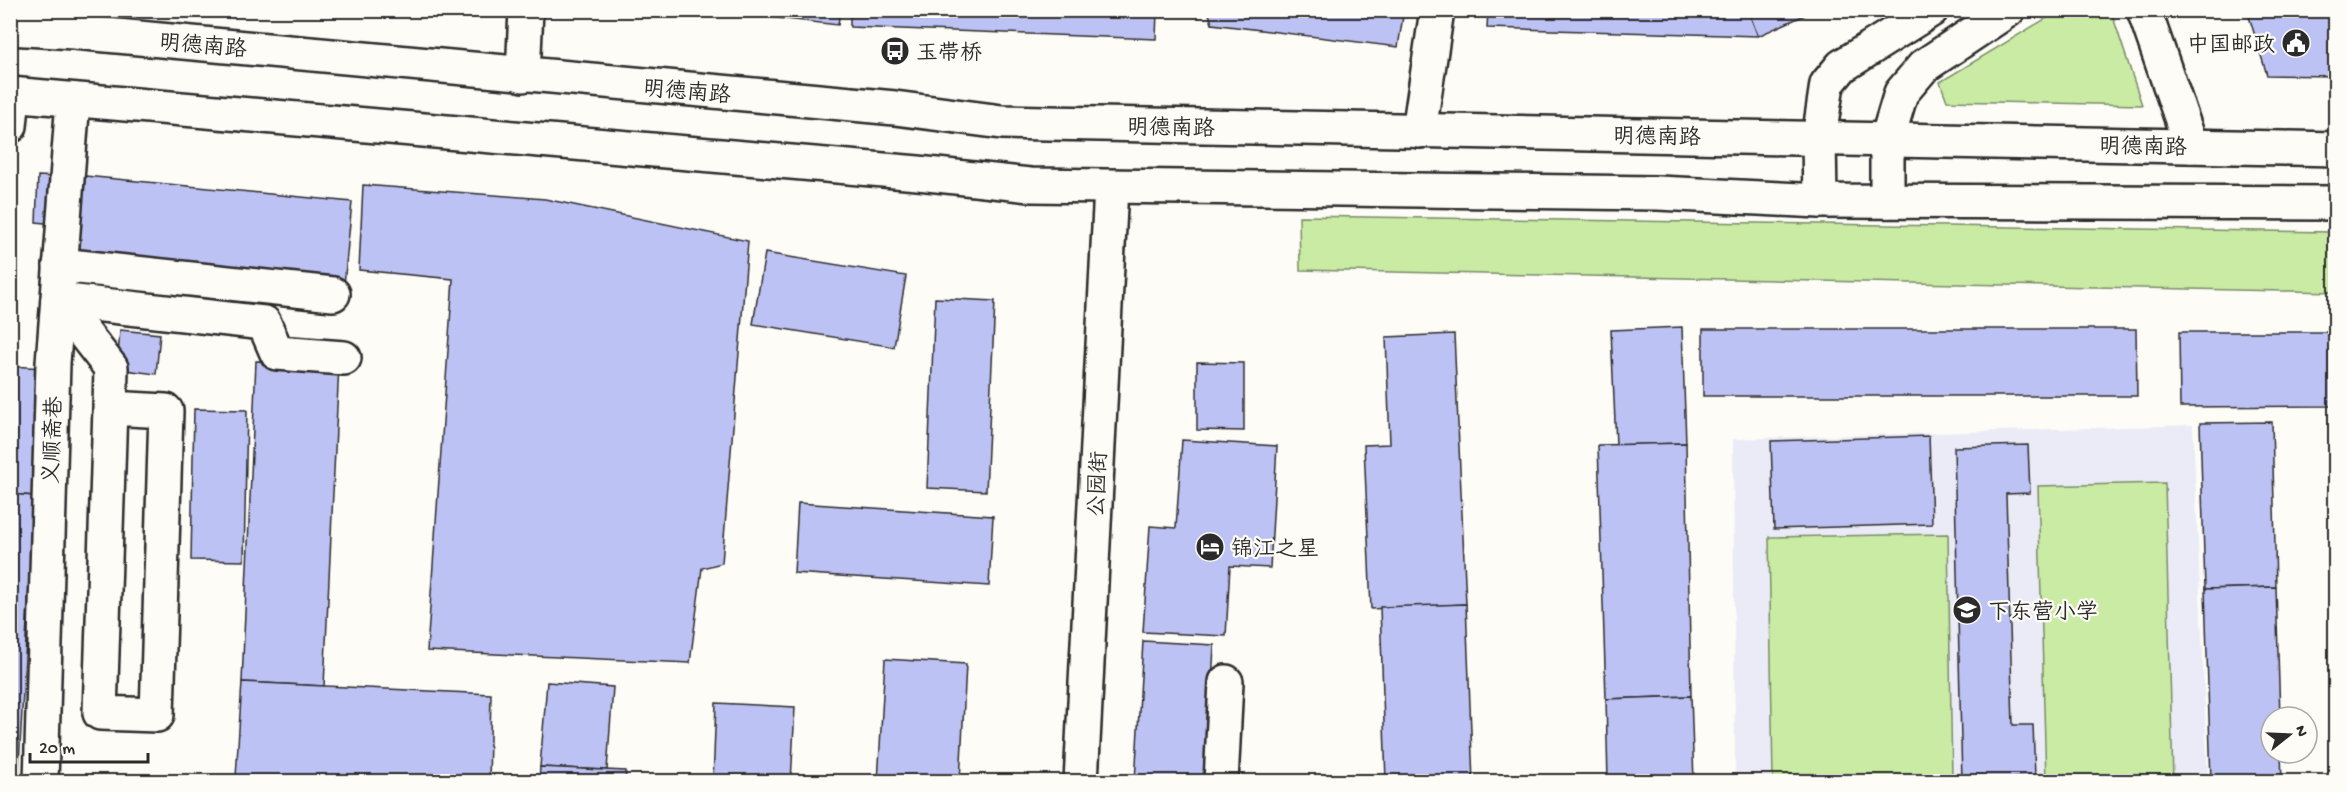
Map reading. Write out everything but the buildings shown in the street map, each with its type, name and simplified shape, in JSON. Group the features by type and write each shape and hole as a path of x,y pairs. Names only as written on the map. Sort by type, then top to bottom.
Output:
{"main road":[{"path":"523,75 526,10"},
{"path":"1419,130 1437,10"},
{"path":"1820,201 1819,138 1827,84 1842,66 1931,10"},
{"path":"1887,201 1887,140 1901,93 1924,66 2008,10"},
{"path":"2144,10 2191,146"},
{"name":"明德南路","path":"10,28 75,21 523,75 895,108 1002,122 2336,149"},
{"path":"11,105 73,100 918,173 1030,186 1658,192 1820,201 2336,203"},
{"name":"义顺斋巷","path":"41,782 53,363 73,100"},
{"name":"公园街","path":"1081,782 1111,187"},
{"path":"60,266 333,294"},
{"path":"58,300 264,323 277,353 344,358"},
{"path":"58,300 111,368 100,713 157,715 166,411 110,408"},
{"path":"1221,782 1226,682"}],"shaded area":[{"name":"下东营小学","path":"2193,425 2208,781 1735,781 1733,439"}],"green space":[{"path":"2060,10 2111,11 2142,105 1947,101 1940,82"},
{"path":"1299,216 2335,232 2335,292 1300,270"},
{"path":"2165,483 2173,781 2046,781 2038,486"},
{"path":"1948,534 1952,781 1773,781 1769,537"}],"place":[{"name":"中国邮政","path":"2296,43"},
{"name":"玉带桥","path":"895,51"},
{"name":"锦江之星","path":"1210,547"},
{"name":"下东营小学","path":"1967,610"}]}
